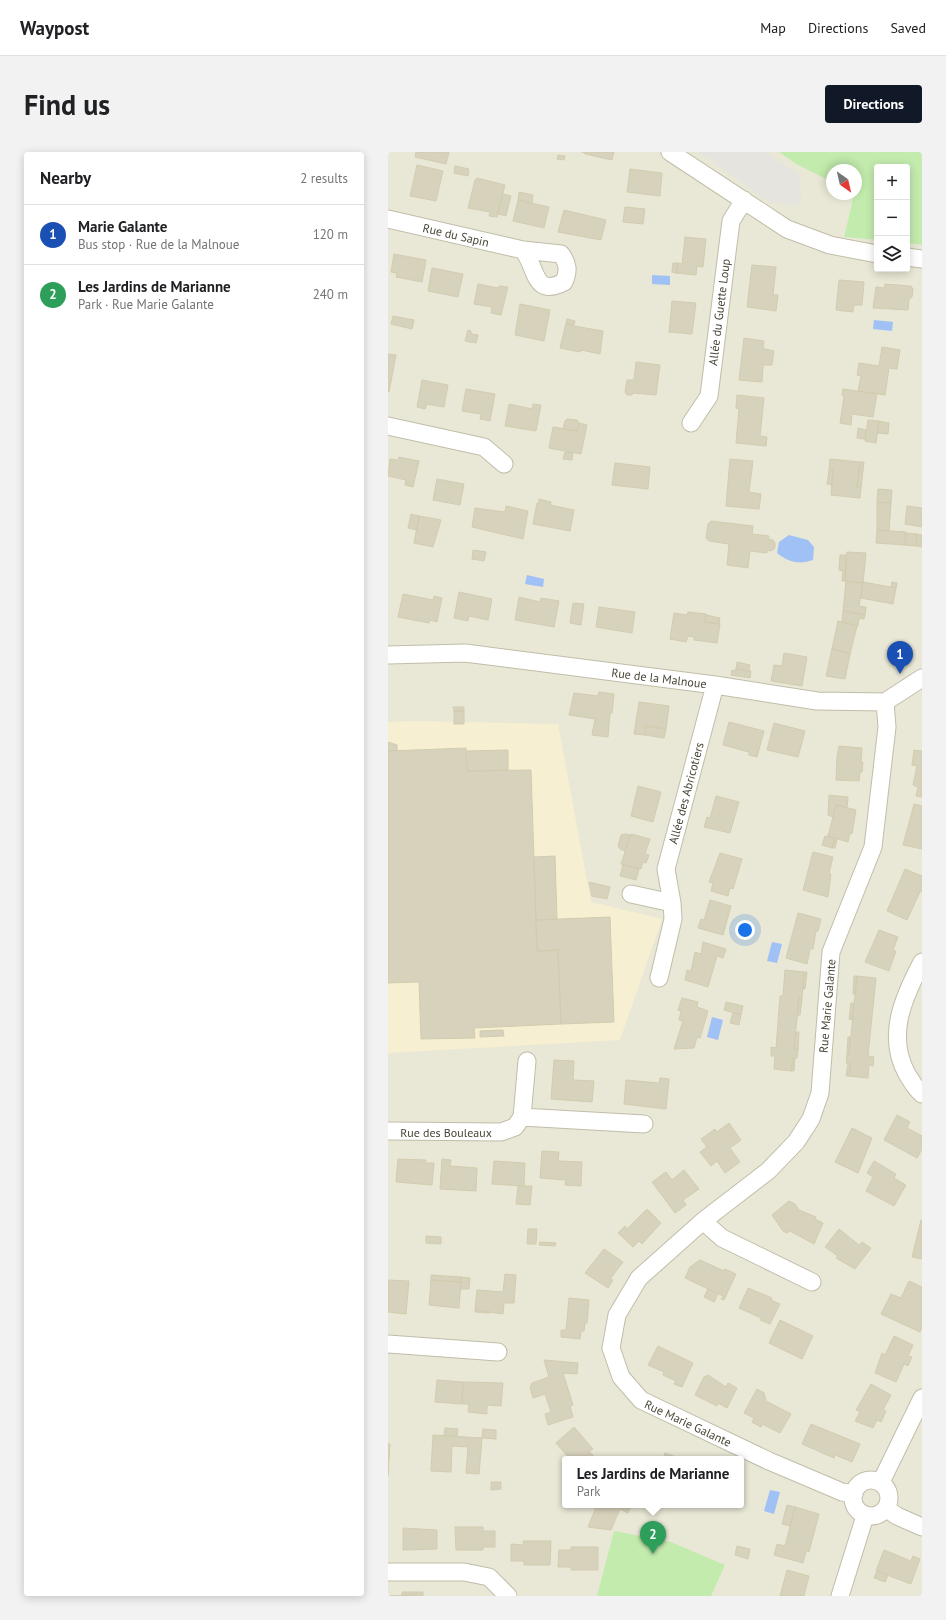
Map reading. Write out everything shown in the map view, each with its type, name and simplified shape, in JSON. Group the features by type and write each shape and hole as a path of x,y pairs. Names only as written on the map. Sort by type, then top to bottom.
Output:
{"street":[{"path":"670,152 794,232 830,246 874,253"},
{"name":"Allée du Guette Loup","path":"691,423 709,396 731,221 744,200"},
{"name":"Rue du Sapin","path":"388,219 524,250"},
{"path":"910,257 922,259"},
{"path":"388,426 484,447 504,464"},
{"name":"Rue de la Malnoue","path":"388,655 465,653 715,685 817,701 884,702"},
{"path":"884,702 922,678"},
{"name":"Allée des Abricotiers","path":"658,978 673,919 672,903 666,869 715,685"},
{"name":"Rue Marie Galante","path":"854,1494 842,1492 769,1461 641,1400 621,1377 611,1348 617,1315 639,1278 703,1220 768,1171 796,1142 811,1119 820,1093 831,952 873,847 887,728 884,702"},
{"path":"631,894 672,903"},
{"path":"922,962 911,983 900,1015 896,1042 901,1062 915,1088 922,1094"},
{"path":"527,1062 522,1117 644,1124"},
{"name":"Rue des Bouleaux","path":"388,1131 501,1132 515,1127 522,1117"},
{"path":"703,1220 722,1238 812,1282"},
{"path":"388,1344 498,1352"},
{"path":"881,1482 922,1398"},
{"path":"870,1480 881,1482 885,1486 890,1497 887,1509 877,1516 865,1516 856,1509 853,1499 854,1494 859,1484 870,1480"},
{"path":"887,1509 897,1516 922,1527"},
{"path":"840,1596 865,1516"},
{"path":"388,1572 464,1572 489,1577 508,1596"}],"shaded area":[{"path":"388,152 779,152 796,164 826,179 826,200 853,200 844,237 874,240 874,272 910,272 910,243 922,245 922,1596 388,1596"},
{"path":"699,152 766,152 799,175 802,205 768,202"},
{"path":"415,721 558,724 591,902 662,919 620,1040 388,1053 388,722"}],"green space":[{"path":"779,152 922,152 922,245 910,243 910,164 874,164 874,240 844,237 853,200 862,200 862,164 826,164 826,179 796,164"},
{"path":"614,1531 671,1542 725,1565 711,1596 597,1596"}],"water":[{"path":"652,275 670,276 670,285 652,284"},
{"path":"874,320 893,322 892,331 873,329"},
{"path":"789,535 808,540 814,547 813,560 808,562 794,562 785,559 777,553 779,542"},
{"path":"527,575 544,579 543,587 525,584"},
{"path":"772,942 782,944 777,963 767,961"},
{"path":"712,1017 723,1020 718,1040 707,1037"},
{"path":"770,1490 780,1492 774,1514 764,1511"}],"building":[{"path":"416,152 449,152 446,164 415,157"},
{"path":"582,152 614,152 612,160"},
{"path":"558,155 565,156 564,160 557,159"},
{"path":"417,165 443,171 436,201 410,196"},
{"path":"455,166 469,169 468,176 454,173"},
{"path":"630,169 662,173 660,196 627,192"},
{"path":"477,178 505,185 497,217 489,216 490,212 468,208 475,180"},
{"path":"519,192 533,195 532,203 518,200"},
{"path":"503,194 511,196 506,216 498,214"},
{"path":"518,200 549,207 544,228 513,221"},
{"path":"625,207 645,209 643,224 623,222"},
{"path":"564,210 606,220 601,240 558,232"},
{"path":"685,237 706,239 703,267 697,266 696,275 676,273 678,263 682,264"},
{"path":"394,254 426,260 422,282 396,277 397,273 391,272"},
{"path":"673,263 678,263 676,273 672,272"},
{"path":"752,265 776,267 773,295 778,295 776,311 747,307"},
{"path":"432,268 463,274 458,297 428,291"},
{"path":"839,280 864,282 862,305 854,305 853,312 836,310"},
{"path":"478,284 498,288 499,286 508,287 501,315 491,313 492,307 474,304"},
{"path":"885,284 911,286 913,289 912,297 909,299 908,310 873,308 876,287 884,288"},
{"path":"672,301 696,303 692,334 669,332"},
{"path":"520,304 550,310 544,341 515,335"},
{"path":"393,316 414,320 412,329 391,324"},
{"path":"567,319 575,321 574,325 566,323"},
{"path":"566,323 574,326 603,331 600,354 560,348"},
{"path":"468,330 471,331 471,334 478,335 476,343 465,341"},
{"path":"744,338 764,341 763,347 765,349 774,351 772,365 763,365 762,382 739,380"},
{"path":"882,347 900,350 897,369 889,368 885,395 858,391 861,376 857,375 859,363 879,366"},
{"path":"388,354 396,355 389,392 388,392"},
{"path":"636,362 660,365 656,395 633,393 632,395 627,395 625,392 627,380 634,380"},
{"path":"422,380 448,385 444,407 427,404 425,409 417,407"},
{"path":"466,389 495,394 490,421 480,419 481,414 462,411"},
{"path":"843,389 877,394 873,417 852,414 851,425 840,423 844,397 842,395"},
{"path":"737,395 764,398 760,436 767,437 766,446 736,443 739,409 736,408"},
{"path":"509,404 532,409 533,404 541,405 536,431 505,426"},
{"path":"567,419 577,420 579,423 577,431 563,429"},
{"path":"868,420 879,421 876,443 865,441"},
{"path":"879,421 889,423 888,434 878,433"},
{"path":"579,423 587,425 581,454 549,448 553,427 577,431"},
{"path":"858,428 866,430 865,439 857,438"},
{"path":"565,452 573,453 572,460 563,459"},
{"path":"399,457 419,461 413,487 405,485 406,480 388,476 390,459 398,460"},
{"path":"730,459 753,461 749,492 761,494 759,509 726,506"},
{"path":"830,459 860,462 857,487 861,488 860,498 831,495 833,470 829,470"},
{"path":"860,462 864,462 861,488 857,487"},
{"path":"615,463 650,467 648,489 612,485"},
{"path":"829,470 833,470 832,485 827,484"},
{"path":"437,479 464,484 460,505 433,500"},
{"path":"878,489 892,490 891,503 877,502"},
{"path":"539,499 551,502 550,505 574,510 570,531 533,524"},
{"path":"877,502 891,503 889,531 877,530"},
{"path":"506,506 528,511 523,539 472,527 475,508 505,512"},
{"path":"907,506 922,508 922,527 905,524"},
{"path":"411,514 419,516 417,530 408,528"},
{"path":"419,516 441,520 433,547 414,543"},
{"path":"711,521 753,526 752,534 769,536 768,539 773,540 775,543 775,548 771,551 767,550 767,553 750,551 748,568 727,565 729,544 709,541 706,538 708,524"},
{"path":"877,530 906,532 905,545 876,543"},
{"path":"906,533 917,534 916,546 905,545"},
{"path":"917,534 922,535 922,547 916,546"},
{"path":"473,550 486,552 484,561 472,559"},
{"path":"847,552 866,553 863,583 845,581"},
{"path":"840,555 846,555 845,581 842,581 843,571 839,570"},
{"path":"846,581 863,583 859,606 866,607 865,615 843,611"},
{"path":"863,582 896,588 893,604 861,598"},
{"path":"892,582 897,583 896,588 891,587"},
{"path":"459,592 492,599 488,620 469,616 468,621 454,618"},
{"path":"403,594 433,600 434,596 442,598 437,622 430,620 429,623 398,617"},
{"path":"519,597 540,602 541,598 559,601 554,627 515,620"},
{"path":"573,603 584,604 581,625 570,623"},
{"path":"599,607 635,612 632,633 596,627"},
{"path":"843,611 865,615 864,619 859,618 858,626 842,622"},
{"path":"688,612 706,614 705,622 720,624 717,643 694,640 694,637 688,636 686,642 670,639 674,613 687,615"},
{"path":"706,615 720,618 719,624 705,622"},
{"path":"838,621 857,626 850,654 832,649"},
{"path":"832,649 850,654 845,679 826,676"},
{"path":"784,653 807,657 802,686 771,681 774,665 782,666"},
{"path":"737,662 750,665 749,671 736,669"},
{"path":"736,669 751,671 750,678 731,675 732,670 735,671"},
{"path":"599,692 614,694 612,713 610,713 608,737 592,735 595,719 569,715 574,693 598,696"},
{"path":"639,702 669,706 666,729 646,726 645,735 634,734"},
{"path":"453,707 464,707 464,711 454,711"},
{"path":"454,711 464,711 464,724 454,724"},
{"path":"729,722 764,731 757,757 749,755 749,752 723,745"},
{"path":"774,723 805,731 798,757 767,750"},
{"path":"646,726 666,729 664,738 645,735"},
{"path":"388,742 397,745 397,750 388,751"},
{"path":"839,746 862,748 861,763 863,762 859,781 836,780"},
{"path":"466,748 467,771 531,770 537,951 558,950 561,1024 474,1028 475,1038 421,1039 419,982 388,983 388,751"},
{"path":"508,750 508,770 467,771 466,751"},
{"path":"914,750 922,751 922,797 916,796 918,787 913,785 917,766 912,765"},
{"path":"638,786 661,792 653,822 631,816"},
{"path":"829,795 848,797 847,808 836,805 833,817 828,815"},
{"path":"716,796 739,802 730,833 704,827 707,817 710,818"},
{"path":"914,804 922,806 922,849 903,845"},
{"path":"836,805 856,810 852,834 850,833 848,842 828,836"},
{"path":"631,834 650,839 645,854 649,855 646,863 643,862 641,869 621,864"},
{"path":"621,835 630,835 625,851 620,849 618,846"},
{"path":"825,836 835,838 832,848 822,845"},
{"path":"835,838 837,839 835,848 832,848"},
{"path":"813,852 833,857 829,873 831,874 828,897 803,890"},
{"path":"720,853 742,859 733,889 730,888 728,896 711,891 713,883 709,882"},
{"path":"555,856 557,919 536,920 534,857"},
{"path":"623,865 639,869 636,880 620,876"},
{"path":"905,869 922,876 922,891 920,892 907,920 887,911"},
{"path":"589,882 610,887 607,899 592,896"},
{"path":"710,900 731,906 723,935 698,928 701,919 704,920"},
{"path":"798,913 821,919 818,931 816,931 813,949 810,949 807,964 786,958"},
{"path":"610,917 614,1022 561,1024 558,950 537,951 536,920"},
{"path":"879,930 898,937 893,950 896,951 889,971 865,962"},
{"path":"703,942 726,949 723,958 717,956 708,987 685,980 687,970 691,971 695,952 701,954"},
{"path":"785,970 804,972 802,998 799,998 794,1049 798,1050 797,1058 793,1058 791,1071 774,1069 775,1056 771,1056 771,1047 776,1048 780,996 783,996"},
{"path":"804,972 807,972 805,989 803,989"},
{"path":"854,976 857,976 855,994 853,994"},
{"path":"857,976 876,978 868,1056 874,1057 873,1066 869,1065 868,1078 849,1076 851,1064 846,1063 847,1055 849,1055"},
{"path":"682,998 698,1002 697,1007 708,1011 700,1038 697,1037 694,1048 674,1049 683,1021 679,1020 681,1011 678,1010"},
{"path":"799,998 802,998 800,1015 797,1015"},
{"path":"726,1002 743,1006 741,1015 724,1010"},
{"path":"851,1003 854,1003 852,1020 849,1019"},
{"path":"733,1013 741,1015 739,1025 730,1023"},
{"path":"503,1030 504,1036 480,1037 480,1031"},
{"path":"796,1032 799,1032 798,1050 794,1049"},
{"path":"848,1037 850,1037 849,1055 847,1055"},
{"path":"793,1058 795,1058 794,1071 791,1071"},
{"path":"554,1060 574,1061 573,1080 594,1081 592,1102 551,1099"},
{"path":"848,1064 851,1064 849,1076 846,1076"},
{"path":"660,1078 669,1079 666,1109 624,1104 626,1080 659,1083"},
{"path":"897,1115 910,1122 907,1128 922,1136 922,1149 917,1158 884,1140"},
{"path":"729,1123 741,1140 730,1148 740,1162 725,1173 717,1161 711,1166 700,1152 707,1147 701,1139 715,1129 717,1132"},
{"path":"852,1128 872,1138 858,1173 835,1162"},
{"path":"542,1151 559,1152 558,1161 582,1162 581,1186 565,1185 566,1180 540,1178"},
{"path":"398,1159 426,1160 426,1163 434,1163 432,1185 396,1182"},
{"path":"442,1159 451,1160 450,1166 477,1168 476,1191 440,1189"},
{"path":"494,1161 525,1163 524,1186 492,1184"},
{"path":"874,1161 896,1174 894,1178 906,1185 894,1206 866,1191 873,1177 867,1173"},
{"path":"684,1170 699,1189 683,1200 686,1205 675,1213 652,1182 666,1172 672,1180"},
{"path":"518,1186 532,1186 530,1205 516,1204"},
{"path":"789,1201 795,1204 799,1210 816,1217 815,1219 823,1223 814,1244 790,1231 787,1233 783,1231 772,1215"},
{"path":"647,1209 661,1223 642,1244 639,1241 633,1247 618,1233 625,1226 627,1229"},
{"path":"922,1220 922,1259 912,1257"},
{"path":"528,1229 537,1229 536,1244 527,1244"},
{"path":"839,1229 859,1245 862,1242 871,1248 855,1269 836,1258 838,1256 825,1247"},
{"path":"426,1236 441,1237 441,1244 426,1243"},
{"path":"540,1242 556,1243 555,1246 539,1245"},
{"path":"604,1249 623,1262 610,1279 613,1280 608,1288 585,1273"},
{"path":"700,1260 724,1271 725,1269 736,1274 724,1300 721,1299 723,1296 685,1278 690,1267"},
{"path":"505,1274 516,1275 514,1303 504,1303 503,1314 475,1310 477,1290 503,1292"},
{"path":"431,1275 461,1277 461,1282 431,1280"},
{"path":"461,1277 470,1278 469,1289 460,1289"},
{"path":"388,1280 409,1281 406,1314 388,1312"},
{"path":"431,1280 461,1282 459,1308 429,1305"},
{"path":"909,1281 922,1287 922,1327 920,1332 881,1314 891,1294 901,1298"},
{"path":"748,1288 772,1298 771,1300 780,1304 770,1324 760,1320 761,1318 739,1308"},
{"path":"708,1289 718,1294 714,1302 704,1297"},
{"path":"569,1298 589,1300 587,1323 585,1323 584,1331 581,1331 580,1339 561,1337 561,1330 566,1330"},
{"path":"475,1310 490,1312 490,1313 475,1312"},
{"path":"780,1320 813,1336 802,1359 769,1343"},
{"path":"894,1336 913,1345 908,1356 912,1357 908,1366 904,1364 896,1382 875,1373 882,1353 885,1355"},
{"path":"658,1346 693,1363 682,1387 674,1384 676,1381 663,1375 664,1372 648,1365"},
{"path":"544,1360 578,1363 577,1374 563,1373 573,1405 570,1406 573,1417 548,1425 545,1414 551,1412 545,1394 533,1398 530,1387 532,1383 549,1377"},
{"path":"708,1375 726,1387 728,1383 737,1388 727,1408 718,1403 717,1406 695,1395 704,1377"},
{"path":"437,1380 463,1382 462,1404 435,1402"},
{"path":"463,1382 503,1383 501,1406 487,1405 487,1414 468,1412 469,1404 462,1404"},
{"path":"871,1384 891,1395 883,1410 886,1411 881,1422 877,1420 873,1428 855,1421 860,1412 856,1410"},
{"path":"757,1389 764,1393 766,1401 791,1414 780,1433 762,1424 761,1427 752,1422 754,1418 744,1413"},
{"path":"811,1424 860,1444 852,1462 835,1455 834,1458 802,1444"},
{"path":"574,1427 593,1449 589,1451 593,1456 567,1456 556,1443"},
{"path":"445,1428 458,1429 457,1436 444,1436"},
{"path":"483,1429 496,1430 496,1439 482,1438"},
{"path":"433,1435 482,1438 479,1474 466,1473 468,1447 452,1446 451,1472 431,1471"},
{"path":"388,1444 390,1444 388,1476"},
{"path":"665,1453 673,1456 664,1456"},
{"path":"491,1482 501,1482 501,1489 491,1490"},
{"path":"787,1505 795,1507 790,1526 782,1524"},
{"path":"795,1507 819,1514 809,1552 806,1551 803,1563 774,1555 777,1544 785,1546"},
{"path":"596,1508 630,1508 628,1513 620,1509 611,1530 588,1527"},
{"path":"455,1527 483,1527 483,1531 495,1531 495,1547 483,1547 483,1550 456,1550"},
{"path":"403,1528 437,1530 437,1549 403,1550"},
{"path":"523,1541 551,1541 550,1565 524,1565 524,1561 511,1561 511,1544 524,1545"},
{"path":"737,1546 750,1549 748,1559 735,1555"},
{"path":"571,1547 598,1547 598,1570 571,1570 571,1567 558,1567 559,1550 571,1550"},
{"path":"884,1550 911,1561 913,1556 920,1559 911,1584 876,1571"},
{"path":"787,1570 809,1576 804,1596 780,1596"},
{"path":"877,1571 888,1575 885,1582 874,1578"},
{"path":"402,1592 416,1592 416,1595 402,1595"},
{"path":"416,1592 423,1592 423,1596 388,1596 416,1595"}],"place":[{"name":"Marie Galante","path":"900,674"},
{"name":"Les Jardins de Marianne","path":"653,1554"}]}
